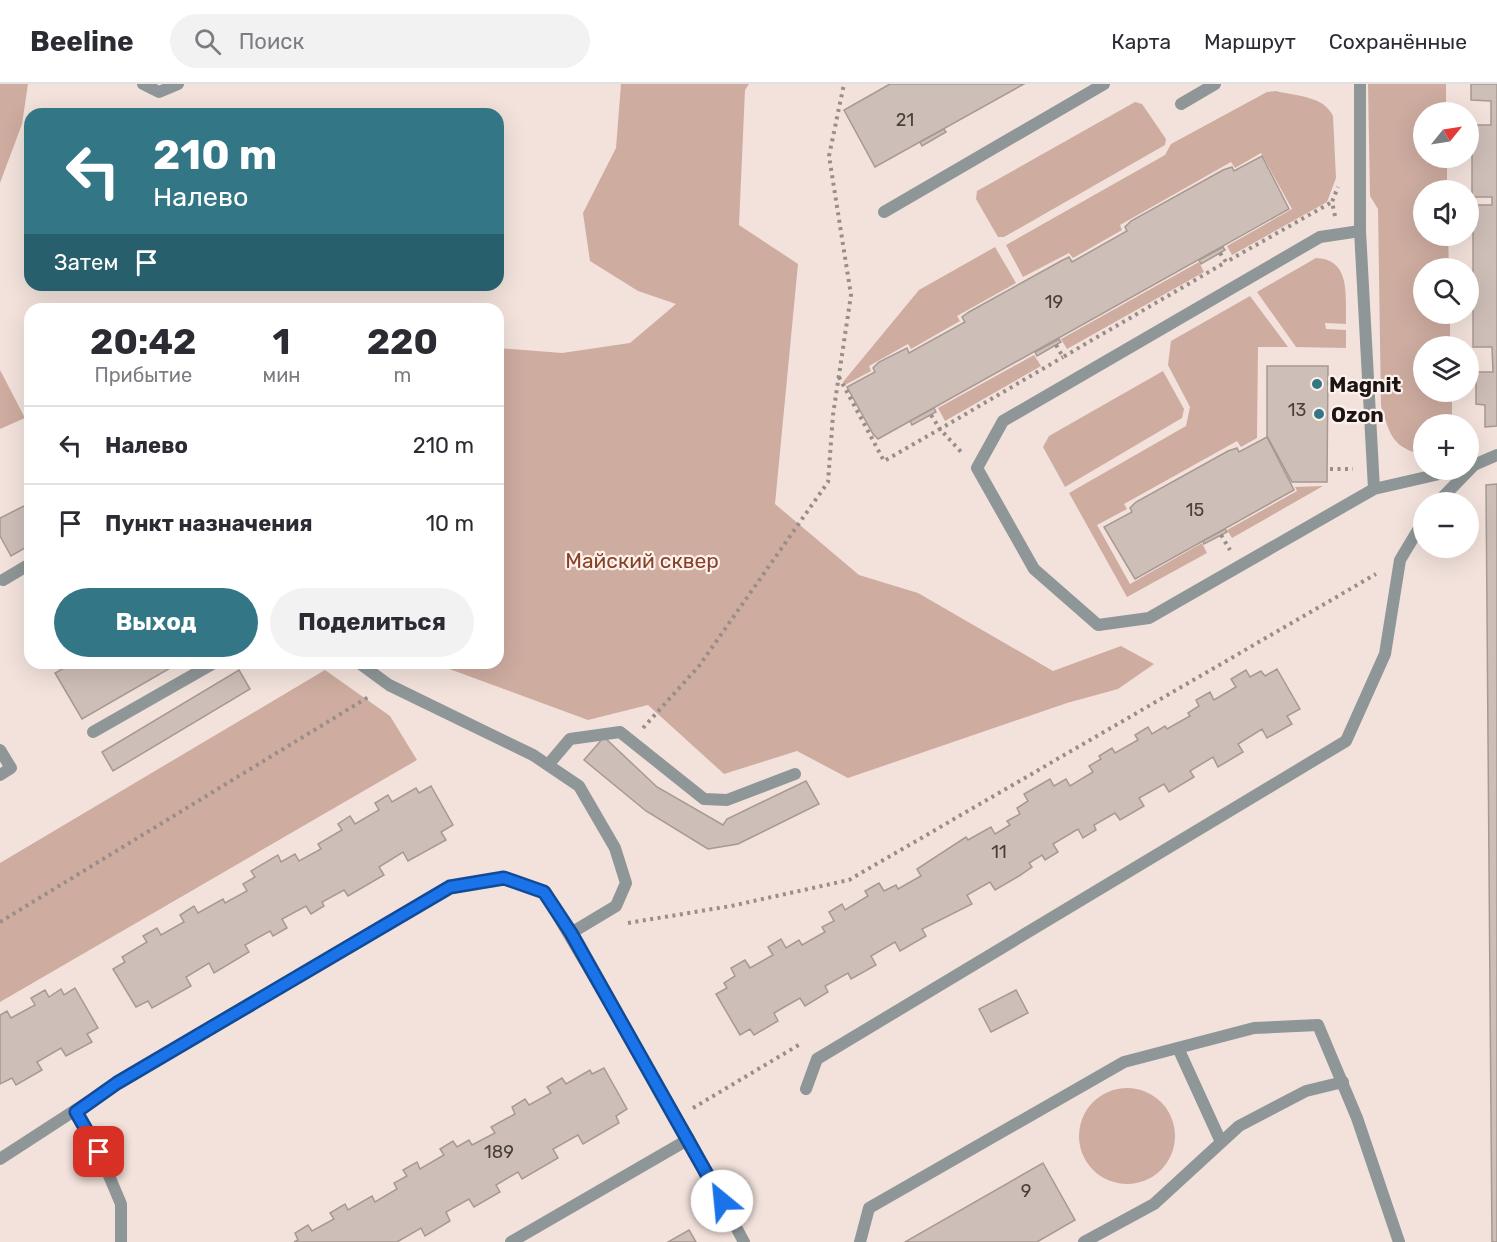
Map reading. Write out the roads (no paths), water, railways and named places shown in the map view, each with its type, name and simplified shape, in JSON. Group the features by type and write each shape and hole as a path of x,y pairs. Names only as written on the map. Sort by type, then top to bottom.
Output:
{"lane":[{"path":"143,84 159,92 178,84"},
{"path":"884,212 1104,84"},
{"path":"1181,104 1215,84"},
{"path":"1360,84 1360,231 1374,489"},
{"path":"1360,231 1320,237 1003,421 977,468 1034,569 1098,625 1149,618 1374,489 1413,480"},
{"path":"1479,463 1497,455"},
{"path":"1447,492 1458,480"},
{"path":"806,1089 817,1059 1346,741 1385,654 1400,560 1413,538"},
{"path":"3,580 24,568"},
{"path":"93,732 203,669"},
{"path":"368,669 389,684 533,755 579,786 618,857 626,883 616,906 571,933"},
{"path":"548,765 570,739 620,732 704,799 727,800 795,774"},
{"path":"0,750 11,768 0,775"},
{"path":"0,1159 76,1112 117,1083 450,887 504,878 544,892 571,933 677,1118 744,1242"},
{"path":"860,1242 869,1208 1124,1062 1254,1028 1318,1025 1343,1082 1399,1242"},
{"path":"1178,1048 1221,1142"},
{"path":"1084,1242 1154,1204 1239,1125 1306,1091 1343,1082"},
{"path":"76,1112 99,1152 121,1204 121,1242"},
{"path":"511,1242 689,1139"}],"place":[{"name":"Magnit","path":"1317,384"},
{"name":"Ozon","path":"1319,414"}],"park label":[{"name":"Майский сквер","path":"642,560"}]}
